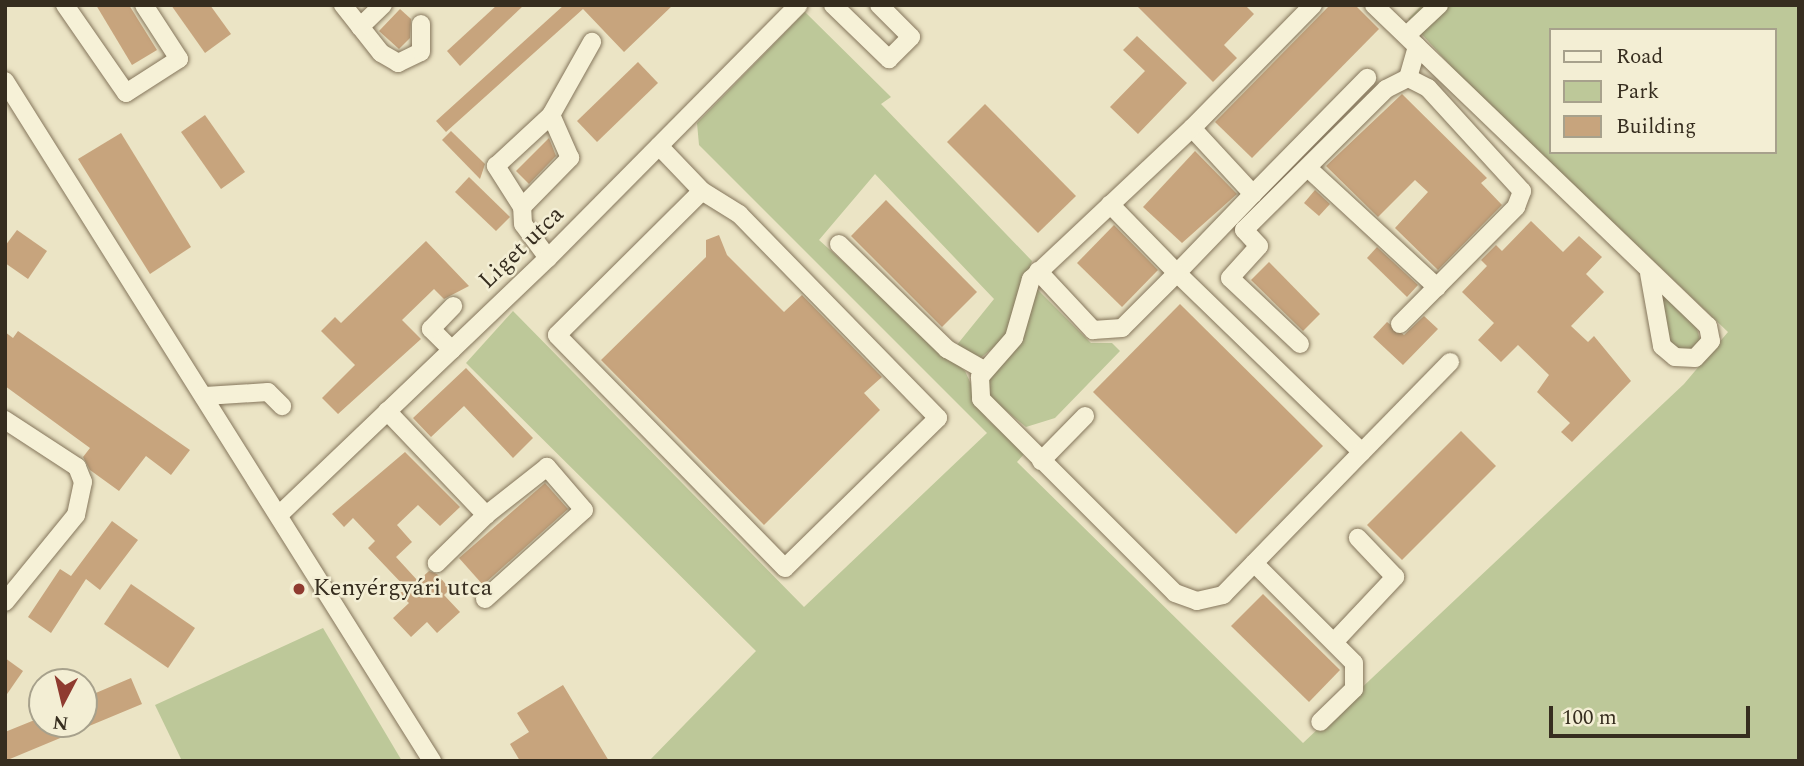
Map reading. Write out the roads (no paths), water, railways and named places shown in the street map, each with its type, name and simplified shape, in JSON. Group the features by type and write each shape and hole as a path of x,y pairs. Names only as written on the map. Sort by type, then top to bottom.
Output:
{"street":[{"path":"65,5 126,93 179,58 144,5"},
{"path":"342,5 381,53 405,62 424,47 421,24"},
{"path":"360,27 383,5"},
{"path":"833,5 889,59 911,37 879,5"},
{"path":"1312,5 1192,128 1038,271 1024,289 1014,338 984,370 981,399 1041,461 1185,598 1215,600 1450,362"},
{"path":"1374,5 1648,273 1708,326 1711,341 1695,358 1675,358 1662,346 1648,273"},
{"path":"1408,78 1412,40 1438,5"},
{"name":"Liget utca","path":"280,514 548,258 795,8"},
{"path":"548,258 523,225 522,207 496,166 551,115 592,42"},
{"path":"1038,271 1083,322 1102,334 1122,328 1367,78"},
{"path":"1300,344 1230,278 1259,246 1244,230 1310,170 1386,89 1408,78"},
{"path":"1400,324 1516,207 1522,191 1427,88 1408,78"},
{"path":"5,81 280,514 432,761"},
{"path":"522,207 570,158 551,115"},
{"path":"1192,128 1253,194"},
{"path":"659,146 702,191 738,214 938,418 785,568 557,335 702,191"},
{"path":"1310,170 1437,287"},
{"path":"1110,204 1177,273 1362,452"},
{"path":"839,244 947,349 984,370"},
{"path":"452,350 431,329 453,306"},
{"path":"205,396 268,392 282,406"},
{"path":"387,411 486,515"},
{"path":"1041,461 1085,416"},
{"path":"5,420 77,467 83,482 76,515 5,602"},
{"path":"437,563 486,515 547,467 584,510 485,599"},
{"path":"1335,641 1395,577 1358,538"},
{"path":"1254,563 1335,641 1354,663 1357,680 1320,722"}],"place":[{"name":"Kenyérgyári utca","path":"299,589"}]}
